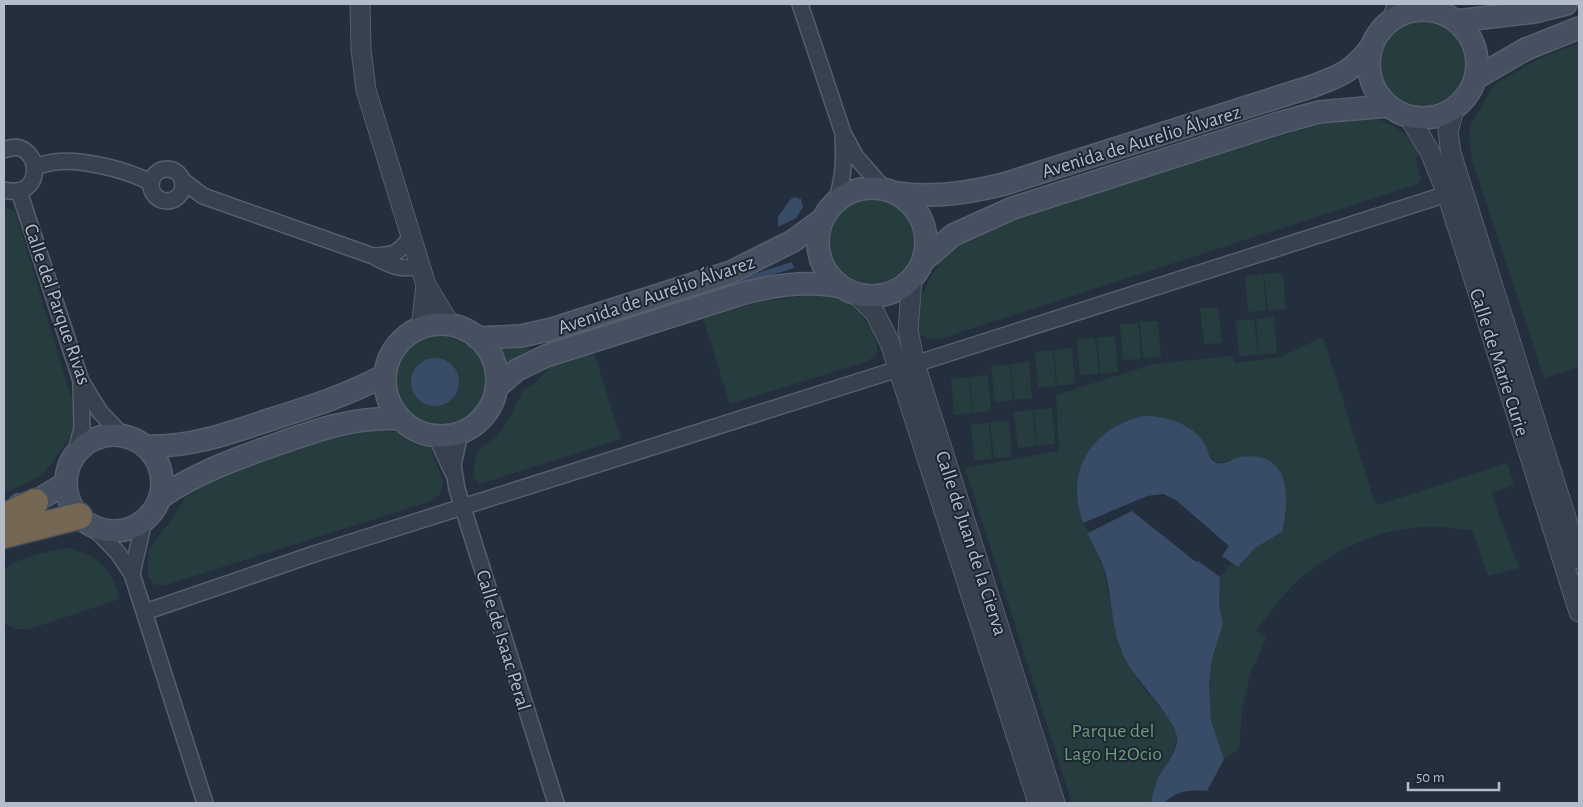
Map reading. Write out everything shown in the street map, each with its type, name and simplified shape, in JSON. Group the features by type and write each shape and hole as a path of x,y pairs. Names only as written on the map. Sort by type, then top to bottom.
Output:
{"highway":[{"path":"4,517 34,502"},
{"path":"4,536 86,522"}],"main road":[{"path":"1456,20 1534,12 1566,4"},
{"path":"1432,8 1456,20 1467,32 1475,46 1478,62 1476,78 1470,93 1454,109 1435,118 1409,117 1388,106 1377,94 1370,76 1368,62 1371,47 1378,33 1393,12 1432,8"},
{"path":"1476,78 1526,49 1579,28"},
{"name":"Avenida de Aurelio Álvarez","path":"890,191 938,196 973,192 1004,184 1313,86 1347,73 1359,64 1371,47"},
{"name":"Avenida de Aurelio Álvarez","path":"923,261 953,235 1013,208 1303,116 1319,112 1388,106"},
{"path":"860,189 890,191 912,204 925,226 927,245 923,261 912,279 889,293 872,296 849,290 831,276 821,260 818,235 829,210 860,189"},
{"name":"Avenida de Aurelio Álvarez","path":"478,338 522,336 552,329 731,272 793,241 829,210"},
{"name":"Avenida de Aurelio Álvarez","path":"496,388 517,370 546,356 762,288 808,282 849,290"},
{"path":"450,325 478,338 492,358 497,378 492,403 484,416 473,426 460,433 436,436 415,430 401,419 392,408 386,392 385,375 388,360 396,347 407,336 421,328 450,325"},
{"path":"86,522 68,499 66,483 68,468 75,455 85,444 99,437 123,436 146,446 167,447 214,438 356,391 385,375"},
{"path":"161,497 198,474 223,463 303,435 360,420 401,419"},
{"path":"4,549 86,522 119,531 132,528 144,521 154,510 161,497 163,483 161,469 155,456 146,446"},
{"path":"4,507 34,502 66,483"}],"street":[{"path":"360,4 360,49 366,90 426,285 450,325"},
{"path":"800,4 843,133 856,157 890,191"},
{"name":"Calle de Marie Curie","path":"1454,109 1448,132 1451,153 1579,559"},
{"name":"Calle de Marie Curie","path":"1409,117 1427,145 1446,194 1579,612"},
{"path":"829,210 842,184 845,160 843,133"},
{"path":"4,150 18,148 26,151 32,158 35,167 32,182 19,191 4,190"},
{"path":"35,167 54,162 78,162 112,169 151,183"},
{"path":"151,183 159,172 167,170 176,172 182,180 203,196 373,256 388,264 404,269 420,266"},
{"path":"178,197 182,189 182,180"},
{"path":"151,183 154,195 162,200 203,196"},
{"name":"Calle del Parque Rivas","path":"19,191 81,381 100,412 123,436"},
{"path":"145,612 317,553 1446,194"},
{"path":"373,256 399,252 410,238"},
{"name":"Calle de Juan de la Cierva","path":"912,279 906,366 1038,803"},
{"path":"421,328 426,285"},
{"name":"Calle de Juan de la Cierva","path":"849,290 875,313 890,343 906,366 1055,803"},
{"path":"75,455 82,428 81,381"},
{"name":"Calle de Isaac Peral","path":"460,433 453,465 462,508 556,803"},
{"name":"Calle de Isaac Peral","path":"436,436 454,476"},
{"path":"132,574 144,521"},
{"path":"86,522 118,553 132,574 206,803"}],"green space":[{"path":"1414,19 1432,19 1448,26 1461,39 1468,55 1468,73 1461,89 1448,102 1432,109 1414,109 1398,102 1385,89 1378,73 1378,55 1385,39 1398,26"},
{"path":"1579,43 1579,367 1544,378 1472,160 1469,138 1471,124 1495,84 1538,59"},
{"path":"1376,119 1390,124 1401,131 1415,147 1419,154 1416,159 1421,178 1418,184 946,337 933,339 919,334 918,317 922,295 940,260 953,248 1014,220 1139,179 1319,124"},
{"path":"872,195 889,199 904,208 913,223 917,240 913,257 904,272 889,281 872,285 855,281 840,272 831,257 827,240 831,223 840,208 855,199"},
{"path":"4,207 15,211 76,413 70,438 43,475 4,494"},
{"path":"1283,273 1286,309 1268,310 1264,274"},
{"path":"1263,274 1266,310 1248,312 1245,276"},
{"path":"822,294 843,301 858,312 875,336 877,343 876,355 866,362 730,404 703,318 764,301"},
{"path":"1218,307 1222,343 1204,344 1200,308"},
{"path":"1274,317 1277,353 1259,355 1256,319"},
{"path":"1254,319 1258,355 1239,356 1236,321"},
{"path":"1158,321 1161,357 1143,358 1140,322"},
{"path":"1138,323 1141,359 1123,360 1120,324"},
{"path":"438,335 460,341 476,353 482,361 486,382 481,402 471,415 464,420 444,427 425,424 409,414 398,398 394,379 398,361 412,345","holes":["436,358 444,360 450,401 442,405 427,404 422,362"]},
{"path":"1115,336 1118,372 1100,374 1097,338"},
{"name":"Parque del Lago H2Ocio","path":"1323,337 1375,503 1381,504 1507,463 1514,485 1491,493 1519,568 1488,576 1472,530 1439,527 1415,527 1378,535 1342,550 1325,560 1295,583 1256,630 1266,638 1250,674 1242,711 1239,749 1224,759 1211,722 1209,684 1212,659 1223,624 1219,603 1220,577 1232,563 1238,567 1254,548 1282,532 1237,457 1227,462 1218,462 1211,457 1206,447 1078,480 1081,514 1104,570 1120,648 1139,682 1174,724 1177,737 1174,751 1157,780 1151,803 1072,803 965,468 1059,451 1056,395 1153,364 1233,356 1235,363 1280,357"},
{"path":"1095,338 1099,374 1080,375 1077,339"},
{"path":"527,343 531,354 502,369 494,347"},
{"path":"1072,348 1075,384 1057,386 1054,350"},
{"path":"1053,350 1056,386 1038,388 1035,352"},
{"path":"594,353 621,439 480,484 473,477 475,457 478,450 498,435 510,417 523,390 535,383 551,367"},
{"path":"1029,362 1032,398 1014,400 1011,364"},
{"path":"1010,364 1013,400 995,402 991,366"},
{"path":"988,375 991,411 973,413 970,377"},
{"path":"969,377 972,413 954,415 951,379"},
{"path":"1052,408 1055,444 1037,446 1034,410"},
{"path":"1033,410 1036,446 1018,448 1014,412"},
{"path":"1009,421 1012,457 994,458 990,422"},
{"path":"989,423 992,459 974,460 971,424"},
{"path":"373,430 397,432 415,444 424,445 431,449 444,483 439,495 432,501 162,586 154,584 148,577 148,550 185,498 228,473 306,445"},
{"path":"68,548 88,555 107,570 119,596 117,600 30,629 16,629 4,623 4,569 26,558"}],"water":[{"path":"794,197 801,199 803,207 796,218 778,227 778,216"},
{"path":"792,262 794,268 547,346 545,341"},
{"path":"435,358 444,360 452,365 457,373 459,382 457,391 452,399 444,404 435,406 426,404 418,399 413,391 411,382 413,373 418,365 426,360"},
{"path":"1143,416 1170,419 1186,426 1201,438 1210,457 1215,462 1225,463 1240,457 1257,457 1269,461 1278,468 1286,491 1285,518 1282,532 1255,548 1238,567 1232,563 1220,577 1219,603 1223,624 1212,659 1209,684 1211,721 1224,759 1207,791 1195,790 1184,792 1164,803 1151,803 1158,778 1177,743 1175,729 1163,710 1130,668 1120,649 1105,571 1083,522 1078,503 1077,486 1080,469 1087,454 1097,441 1109,430"}],"pier":[{"path":"1163,494 1176,500 1229,546 1222,556 1232,563 1220,577 1198,561 1196,562 1132,511 1088,533 1083,523 1147,496"}]}
